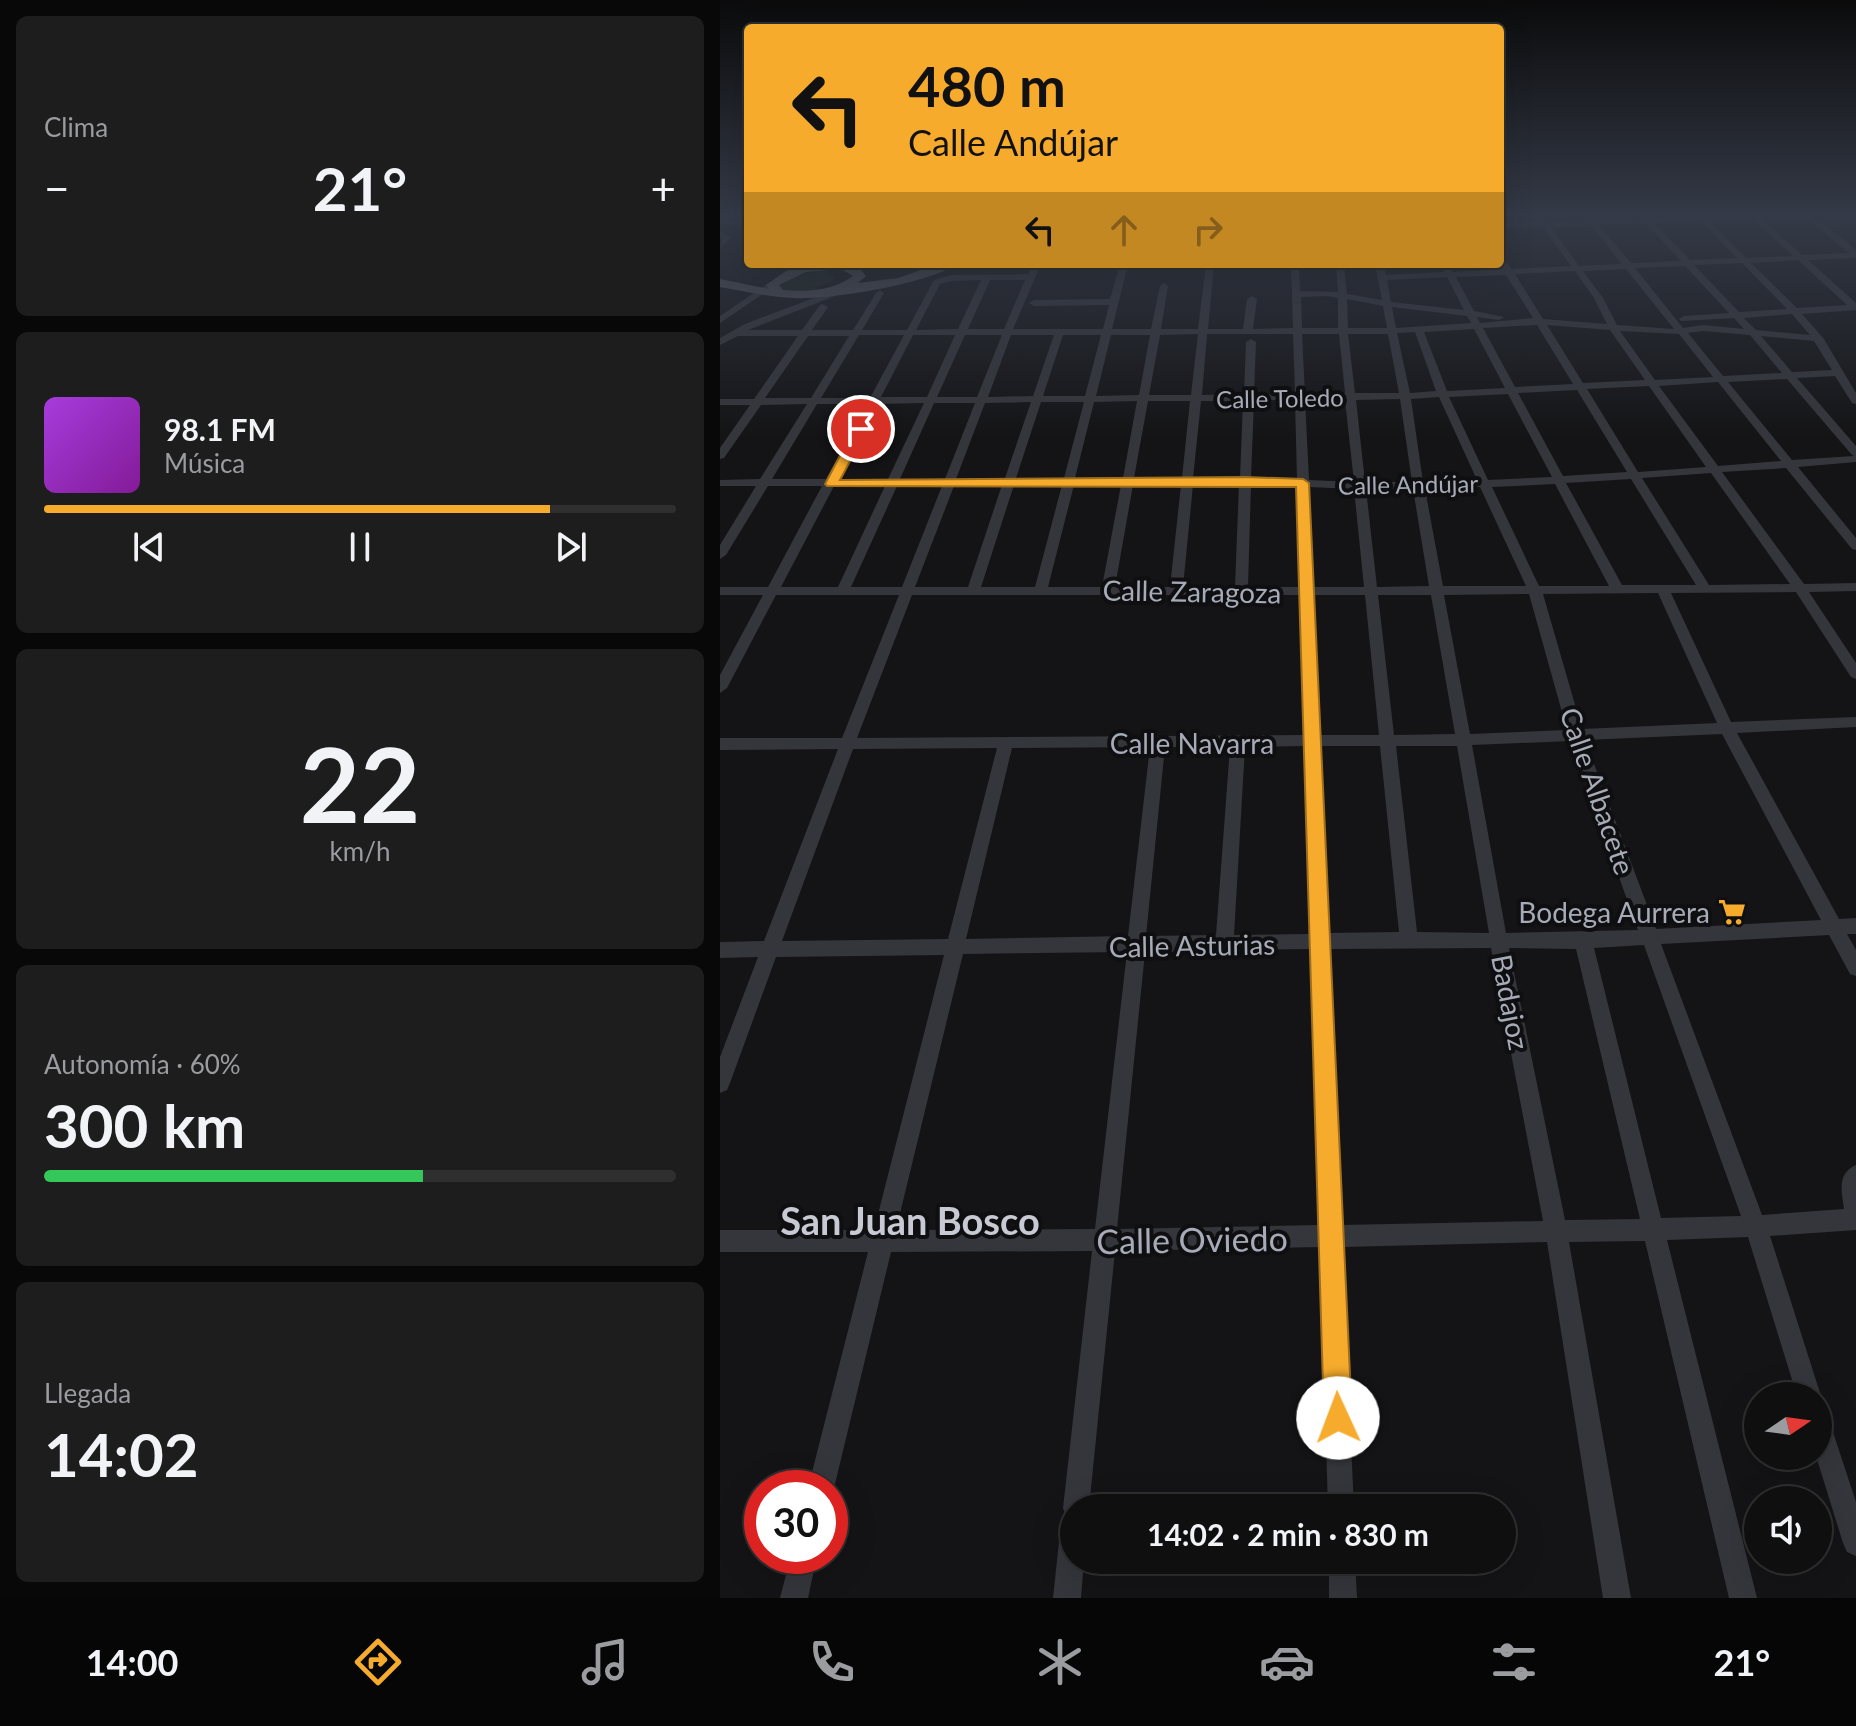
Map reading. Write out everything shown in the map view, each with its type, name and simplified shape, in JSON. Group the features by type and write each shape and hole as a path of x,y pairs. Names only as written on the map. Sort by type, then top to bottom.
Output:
{"main road":[{"path":"743,289 747,293 747,303"},
{"path":"763,289 810,294 844,289"}],"street":[{"path":"720,342 841,289"},
{"path":"720,688 933,289"},
{"path":"843,590 981,289"},
{"path":"720,1083 848,742 1027,289"},
{"path":"1041,590 1118,289"},
{"path":"1108,589 1163,289"},
{"path":"1176,589 1207,289"},
{"path":"1296,289 1341,1494"},
{"path":"1342,289 1343,331 1409,940"},
{"name":"Badajoz","path":"1383,289 1405,396 1499,941 1556,1231 1617,1598"},
{"path":"1456,289 1617,589"},
{"path":"1519,289 1705,589"},
{"path":"1591,289 1613,328 1800,588 1856,674"},
{"path":"1647,289 1856,546"},
{"path":"1710,289 1755,335 1856,453"},
{"path":"1772,289 1819,339 1856,401"},
{"path":"1835,289 1856,307"},
{"path":"720,320 771,290"},
{"path":"720,555 880,293"},
{"path":"1296,294 1342,296 1539,322 1681,331 1703,328 1819,339"},
{"path":"1248,330 1252,299"},
{"path":"1034,303 1115,302"},
{"path":"720,456 823,307"},
{"path":"1674,320 1856,307"},
{"path":"735,333 1391,331 1539,322"},
{"name":"Calle Albacete","path":"1418,329 1443,395 1535,589 1576,735 1756,1228 1805,1382"},
{"path":"973,590 1059,333"},
{"path":"1241,591 1251,342"},
{"name":"Calle Toledo","path":"720,402 1405,396 1838,373"},
{"name":"Calle Andújar","path":"720,483 1245,481 1418,485 1635,475 1856,459"},
{"name":"Calle Zaragoza","path":"720,591 1176,589 1373,592 1856,587"},
{"path":"1662,589 1727,729 1856,968"},
{"name":"Calle Navarra","path":"720,744 1465,740 1856,722"},
{"path":"1224,945 1238,742"},
{"path":"825,1470 1006,743"},
{"path":"1077,1494 1102,1240 1158,743"},
{"name":"Calle Asturias","path":"720,950 1409,940 1649,940 1856,926"},
{"path":"1583,941 1743,1598"},
{"name":"Calle Oviedo","path":"720,1241 1102,1240 1756,1228 1856,1216 1851,1183 1856,1176"},
{"path":"1832,1467 1856,1543"},
{"path":"794,1598 800,1574"},
{"path":"1067,1598 1069,1574"},
{"path":"1342,1574 1343,1598"}],"shaded area":[{"path":"781,289 819,289 816,290"}],"place":[{"name":"Bodega Aurrera","path":"1732,912"}],"district":[{"name":"San Juan Bosco","path":"910,1220"}],"route":[{"path":"861,429 831,484 1303,483 1338,1418"}]}
